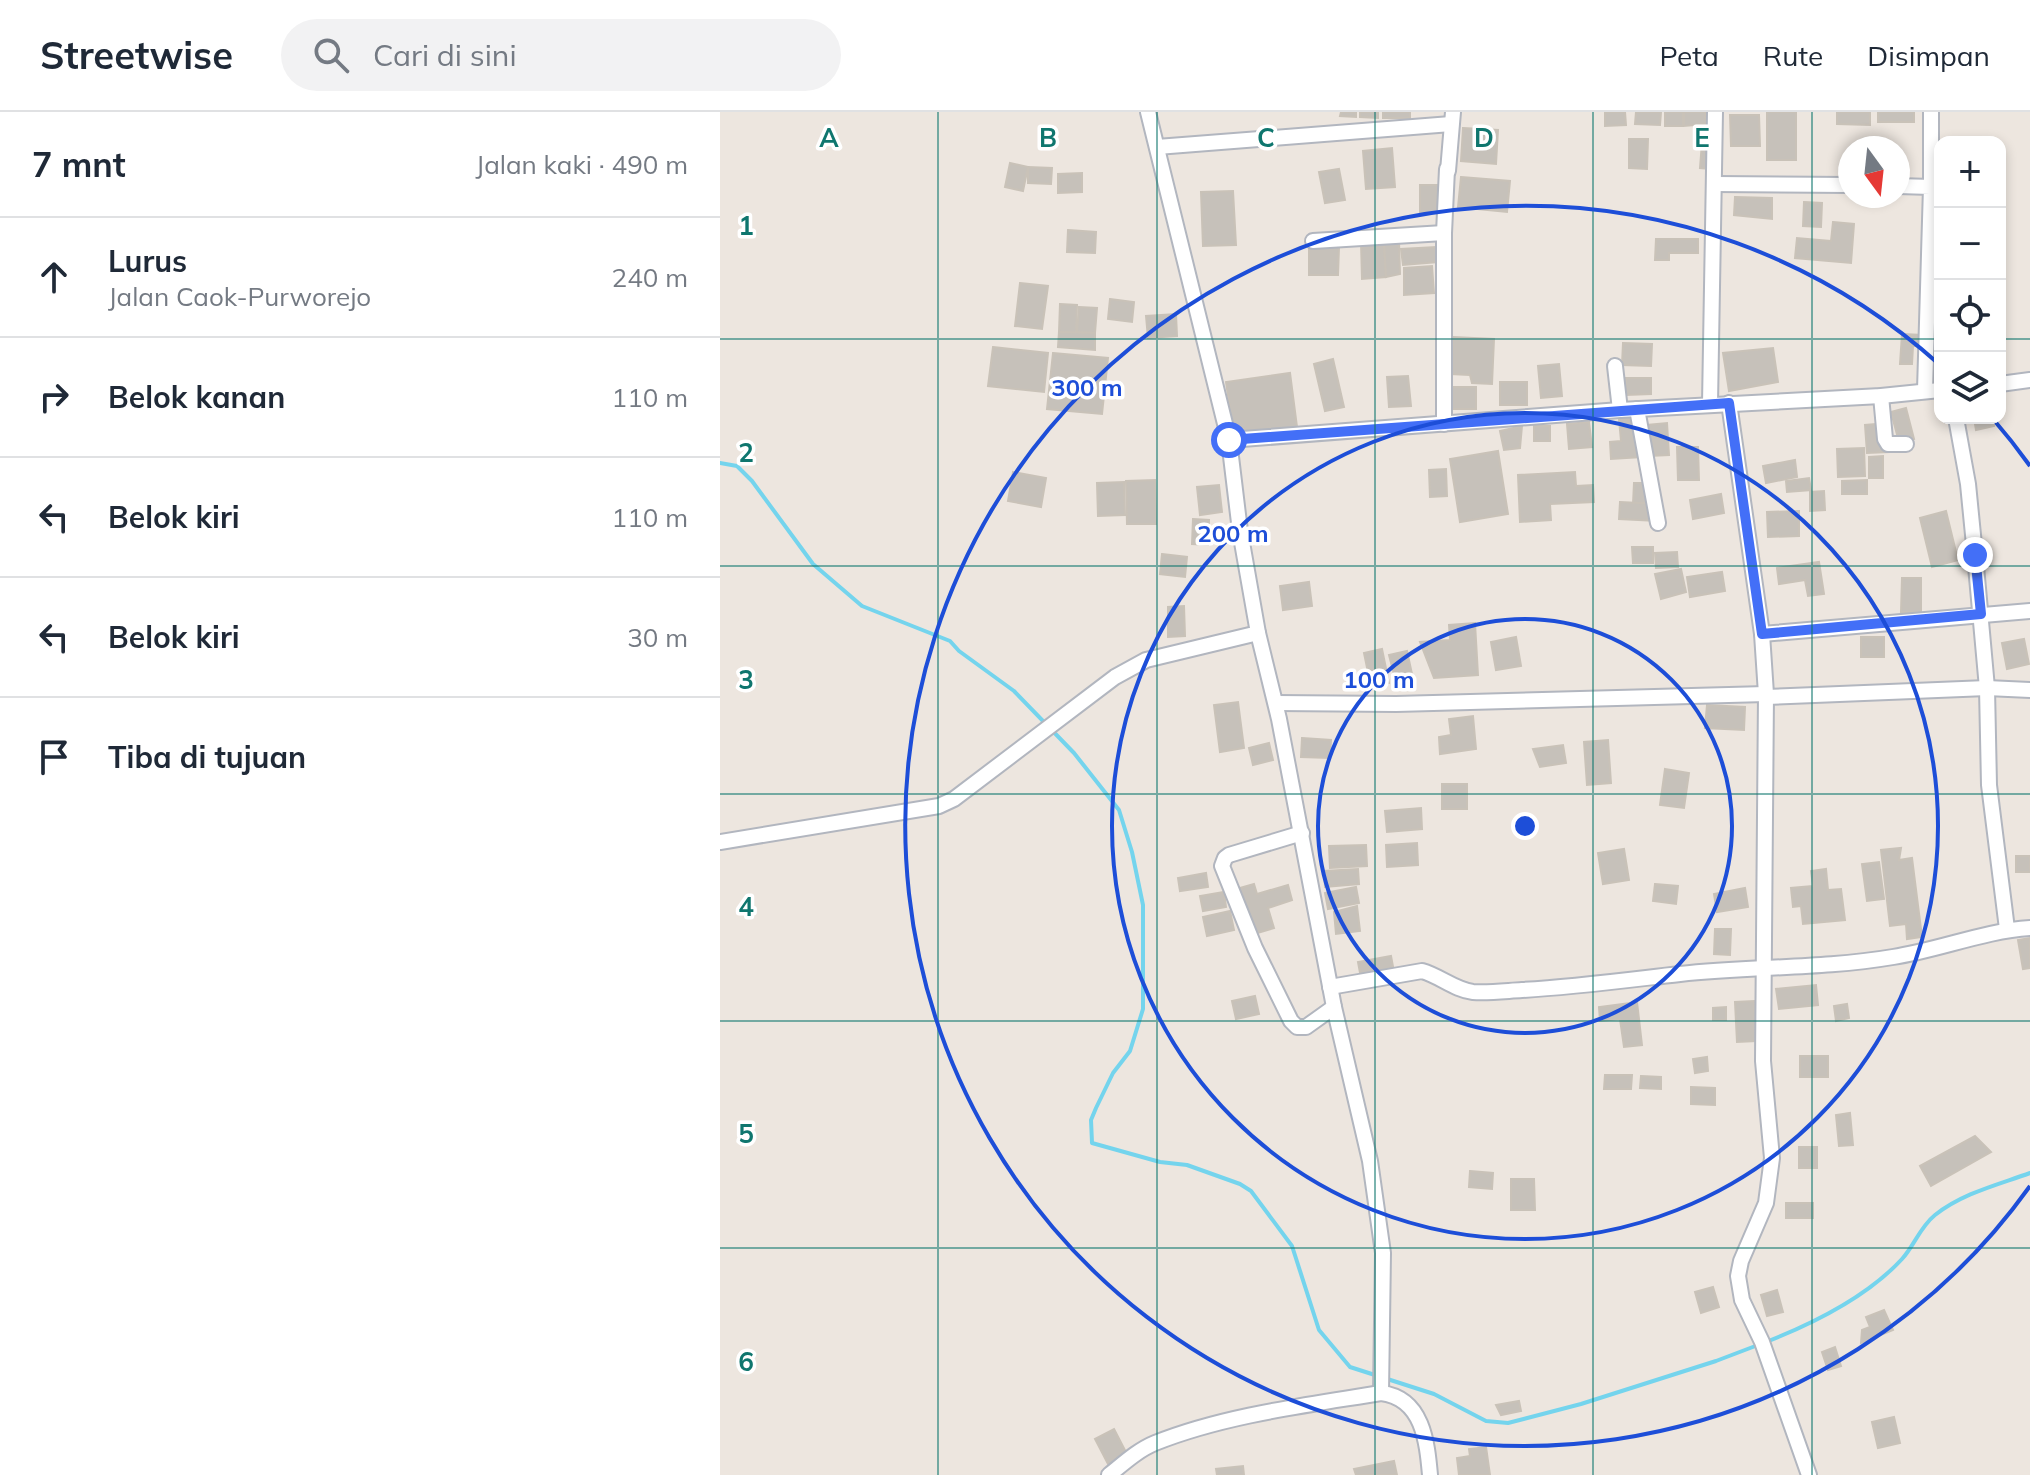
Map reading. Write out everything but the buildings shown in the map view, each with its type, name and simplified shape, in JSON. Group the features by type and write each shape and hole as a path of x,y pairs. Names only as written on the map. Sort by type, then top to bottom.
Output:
{"street":[{"path":"1148,112 1229,440 1240,531 1258,633 1276,703 1334,1007 1370,1161 1383,1253 1381,1387"},
{"path":"1710,404 1715,112"},
{"path":"1229,440 1932,390 1931,112"},
{"path":"1157,147 1452,118 1444,233 1444,424"},
{"path":"1715,184 1838,185"},
{"path":"1910,186 1931,187"},
{"path":"1313,241 1444,233"},
{"path":"1615,366 1620,410"},
{"path":"2006,383 2030,380"},
{"path":"1881,396 1888,444 1906,444"},
{"path":"1729,403 1762,634 1766,696 1763,1061 1771,1166 1766,1203 1741,1261 1738,1276 1742,1300 1762,1342 1809,1475"},
{"path":"1637,409 1658,523"},
{"path":"1957,424 1968,484 1981,614 1987,688 1989,785 2007,929"},
{"path":"1762,634 2030,611"},
{"path":"720,842 939,806 954,799 1032,742 1115,677 1146,660 1258,633"},
{"path":"1276,703 1396,704 1987,688 2030,690"},
{"path":"1302,833 1229,855 1222,866 1255,948 1291,1021 1297,1027 1306,1027 1334,1007"},
{"path":"1330,987 1422,971 1435,974 1458,988 1483,992 1580,987 1678,974 1813,968 1892,957 2007,929 2030,928"},
{"path":"1109,1475 1155,1443 1260,1413 1381,1387"},
{"path":"1381,1387 1411,1408 1425,1430 1430,1475"}],"waterway":[{"path":"720,463 737,466 752,481 813,564 862,606 950,641 1014,691 1074,753 1119,810 1143,905 1143,1009 1130,1051 1113,1073 1091,1120 1092,1143 1160,1162 1187,1165 1251,1191 1292,1246 1319,1330 1350,1367 1434,1394 1486,1421 1508,1423 1581,1404 1758,1345"},
{"path":"1766,1342 1802,1327 1856,1297 1888,1273 1902,1259 1925,1225 1946,1207 1981,1190 2030,1173"}],"route":[{"path":"1229,440 1729,403 1762,634 1981,614 1975,555"}]}
